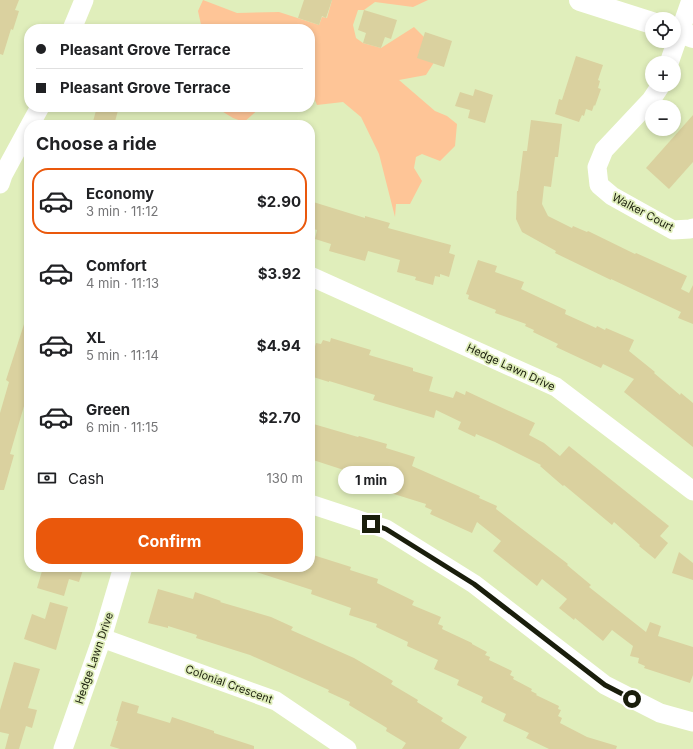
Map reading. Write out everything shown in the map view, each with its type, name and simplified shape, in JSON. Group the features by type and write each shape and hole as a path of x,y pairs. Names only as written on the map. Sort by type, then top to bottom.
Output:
{"main road":[{"path":"580,0 645,21"}],"street":[{"path":"74,24 84,0"},
{"path":"672,56 682,33 691,0"},
{"name":"Walker Court","path":"656,92 651,100 604,150 597,167 599,184 612,196 673,230 693,228"},
{"path":"0,184 3,175 24,137"},
{"name":"Hedge Lawn Drive","path":"315,278 556,387 693,491"},
{"path":"315,506 386,529 474,584 605,685 660,713 693,722"},
{"name":"Hedge Lawn Drive","path":"63,749 102,638 122,572"},
{"name":"Colonial Crescent","path":"102,638 276,701 347,749"}],"shaded area":[{"path":"203,0 237,13 279,12 319,25 322,17 327,18 332,0 428,0 413,7 375,2 364,10 358,10 353,25 356,38 363,43 381,48 414,27 440,53 426,75 399,80 435,111 447,116 457,124 455,146 440,161 422,154 416,157 414,168 422,181 410,204 396,204 395,217 379,154 361,117 343,102 317,105 315,100 315,24 201,24 198,11"},
{"path":"223,112 255,112 246,120 233,118"}],"building":[{"path":"0,0 19,0 15,10 19,11 13,30 11,29 3,55 0,54"},
{"path":"304,0 332,0 326,18 322,16 319,25 298,18"},
{"path":"364,10 397,20 391,39 385,37 381,48 363,43 366,33 358,30"},
{"path":"425,32 452,41 444,67 417,58"},
{"path":"576,56 603,65 598,80 600,81 598,88 601,89 595,106 594,105 592,111 586,109 584,116 582,115 579,122 555,114 559,99 562,100"},
{"path":"475,89 493,95 485,123 468,118 470,110 455,106 460,92 473,96"},
{"path":"96,112 118,112 115,120 93,120"},
{"path":"693,115 693,162 669,189 646,168 674,136 681,136 681,129"},
{"path":"531,120 562,124 558,157 555,157 551,187 544,186 542,204 548,216 572,228 573,226 587,232 588,231 635,254 636,253 687,276 681,289 689,293 693,285 693,324 678,318 681,312 555,253 556,251 522,232 516,219 517,191 523,151 527,151"},
{"path":"315,203 365,218 365,216 390,223 388,228 451,245 449,253 455,255 449,277 440,274 440,277 435,276 433,285 415,280 416,277 397,272 400,260 368,251 365,261 329,251 331,244 315,239 317,230 315,229"},
{"path":"478,260 497,266 495,272 524,282 521,289 566,310 565,314 596,328 597,326 605,330 606,328 634,340 629,351 680,395 681,393 693,403 693,447 624,392 634,379 603,364 601,368 556,347 558,344 533,332 534,330 525,326 526,324 495,313 496,310 468,299 469,295 466,294"},
{"path":"24,324 24,406 10,454 14,455 4,490 0,490 0,413 9,382 6,380"},
{"path":"331,338 371,350 369,355 413,368 413,371 433,377 429,391 453,398 456,391 465,395 466,391 535,423 529,435 544,443 560,456 569,446 669,526 660,536 668,543 655,559 614,522 612,525 564,485 563,486 540,466 541,465 495,442 476,434 475,437 458,429 461,422 436,410 434,418 373,400 375,395 315,378 316,343 321,344 323,340 330,342"},
{"path":"315,424 387,444 386,448 415,457 412,466 480,496 479,498 497,506 496,509 568,564 567,565 591,585 589,587 646,632 650,622 661,626 658,636 693,647 693,675 690,683 644,668 645,666 638,663 639,658 630,656 633,646 612,630 603,641 575,618 574,620 559,608 567,599 542,579 537,586 493,551 501,541 477,522 472,533 430,514 432,510 425,507 426,504 381,490 382,486 349,475 350,472 315,461"},
{"path":"679,552 693,563 693,580 672,573"},
{"path":"315,556 351,567 350,570 378,579 377,583 414,601 412,605 441,617 438,624 443,626 442,629 487,652 485,655 490,657 489,660 512,671 510,675 514,677 513,679 532,689 531,691 537,694 536,695 559,706 558,709 561,710 558,716 562,718 560,723 587,737 617,746 616,749 549,749 526,738 529,733 503,721 506,714 481,702 483,697 457,685 459,680 434,669 438,660 407,646 408,642 376,627 377,624 349,615 351,608 311,594 312,590 256,572 315,572"},
{"path":"42,572 82,572 79,582 69,579 64,596 37,588"},
{"path":"158,589 193,599 195,592 221,601 220,602 271,617 293,627 291,630 354,658 393,681 391,684 418,700 417,702 443,718 441,721 467,737 459,749 402,749 406,743 386,731 387,728 349,705 350,702 328,692 329,690 250,655 196,638 197,635 168,626 168,628 148,623"},
{"path":"50,602 68,607 56,650 24,639 32,614 45,619"},
{"path":"14,662 40,669 28,708 37,710 32,728 26,726 19,749 5,749 9,734 0,732 0,710"},
{"path":"122,701 139,706 137,713 170,723 172,717 254,746 254,749 120,749 110,746 118,721 116,721"}],"route":[{"path":"371,524 386,529 474,584 605,685 632,699"}]}
